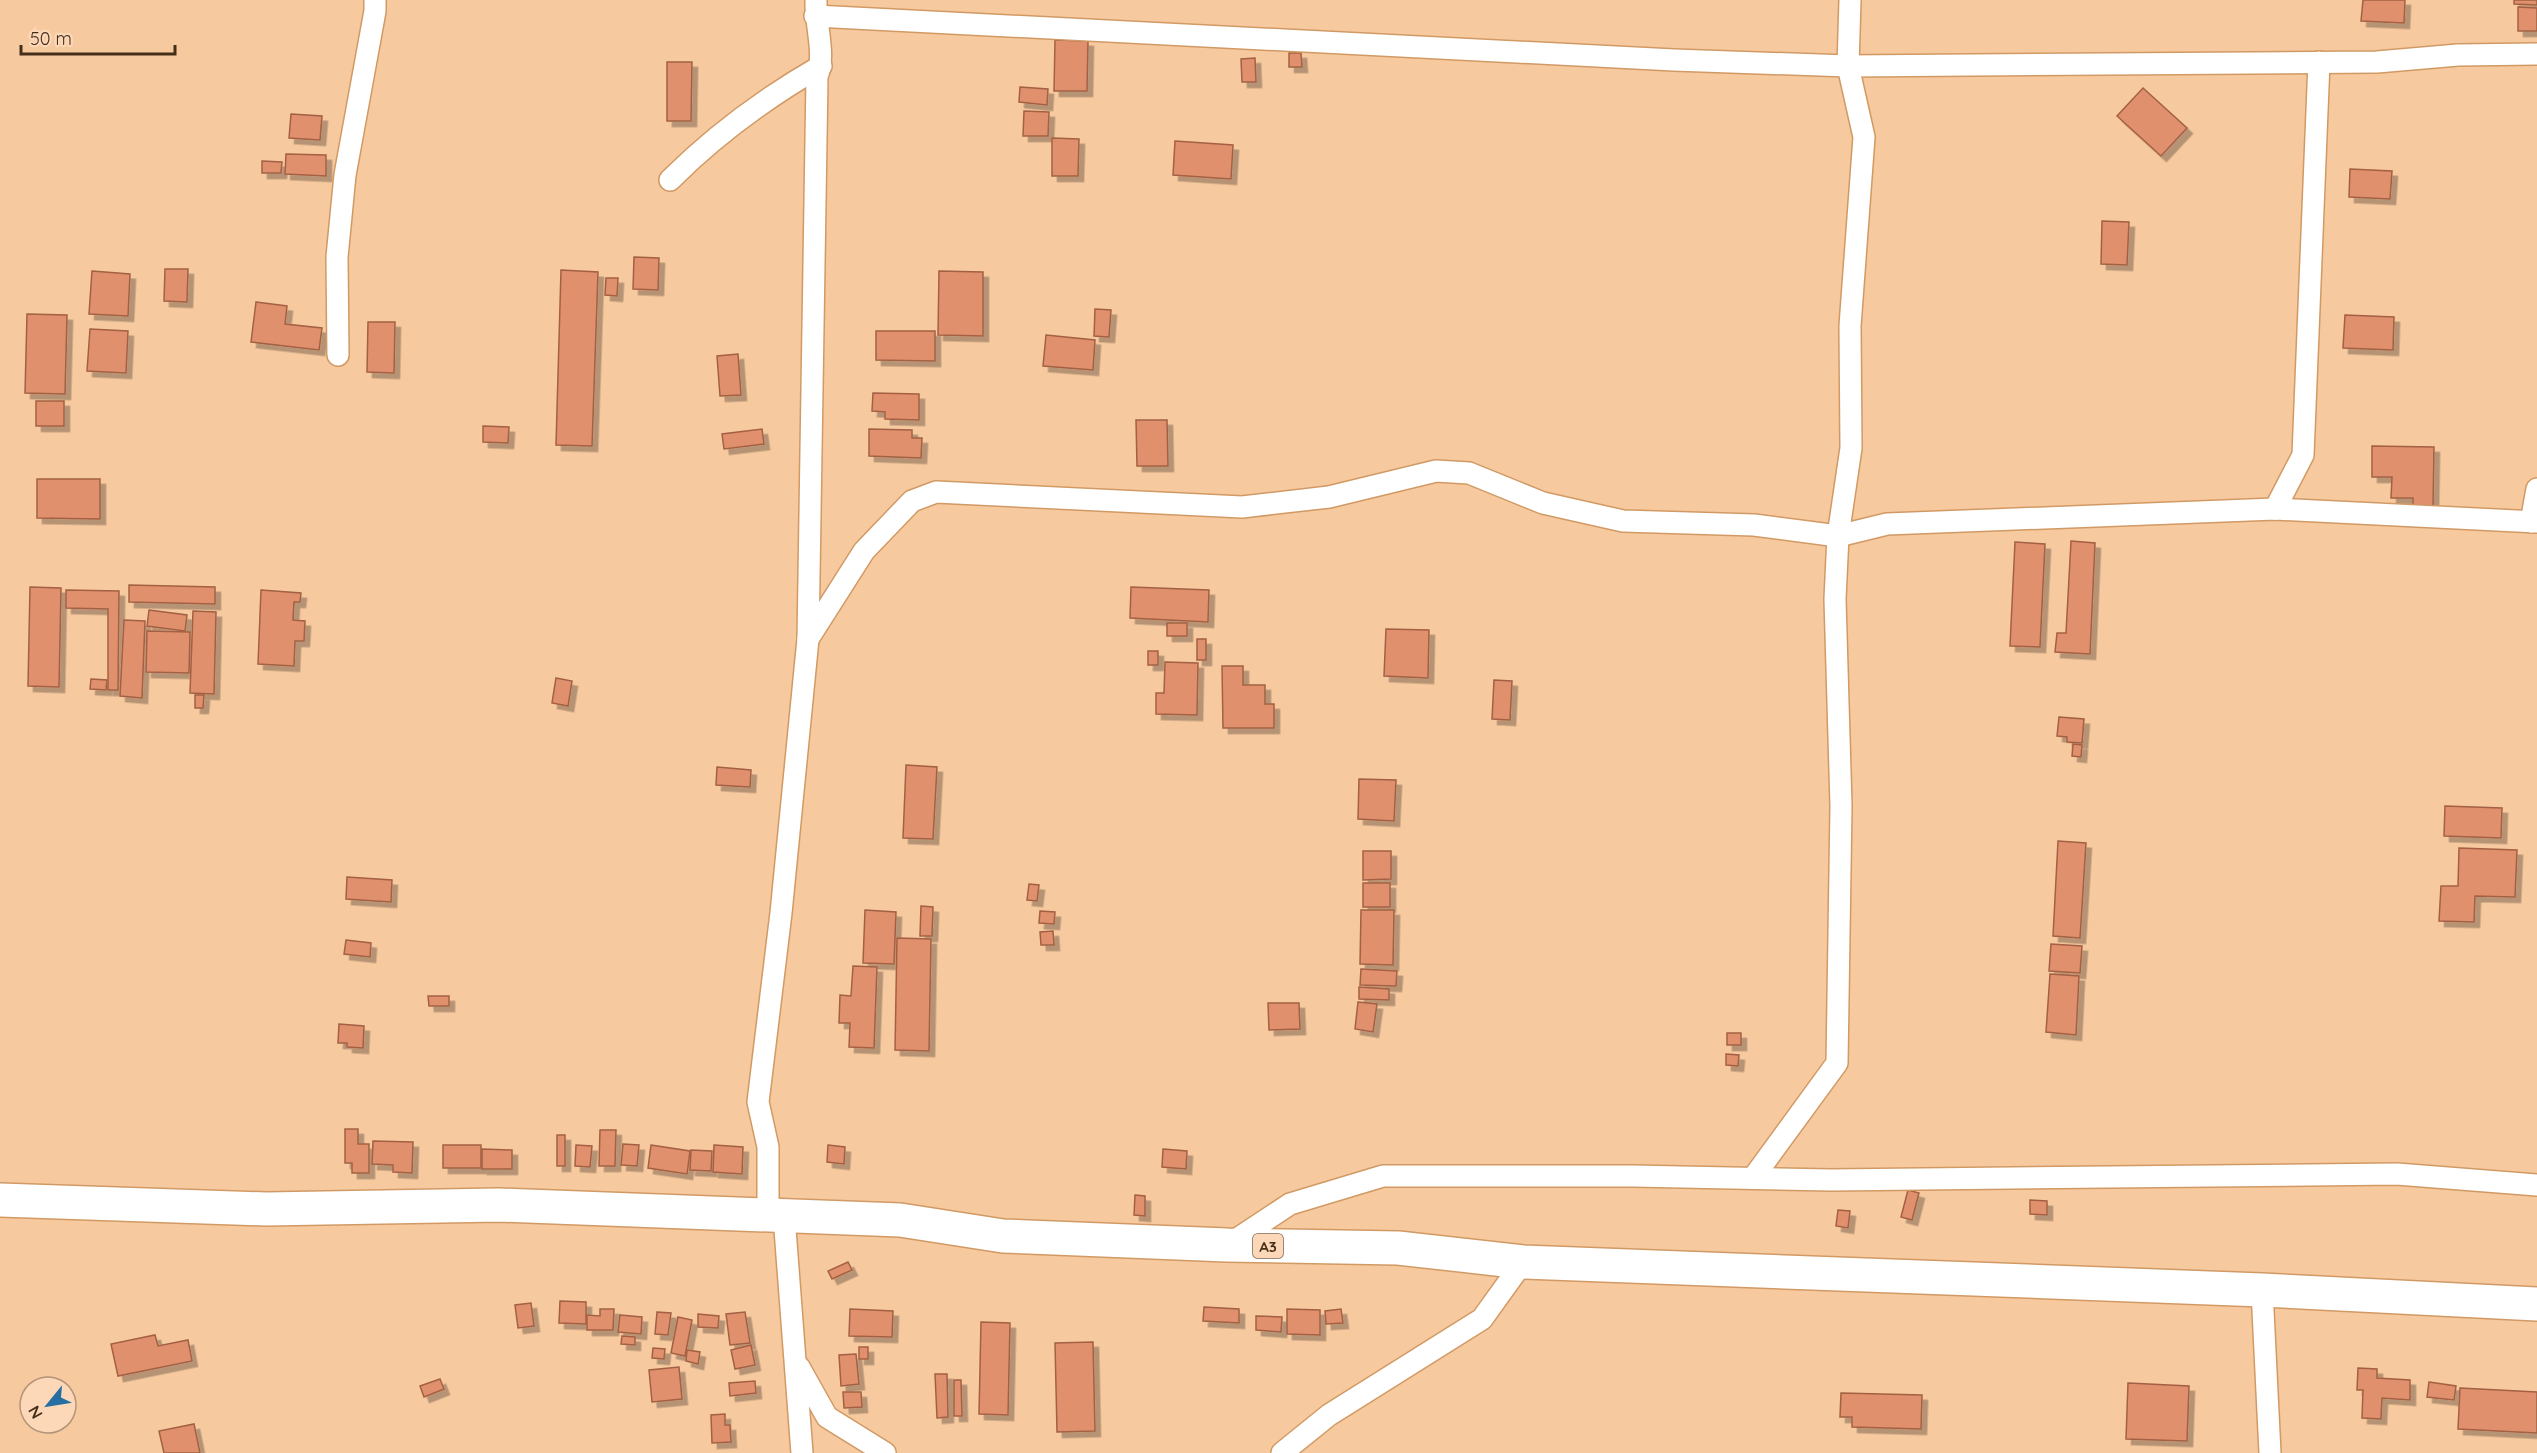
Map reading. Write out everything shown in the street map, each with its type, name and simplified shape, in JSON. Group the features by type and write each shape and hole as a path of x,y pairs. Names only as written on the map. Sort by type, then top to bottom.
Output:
{"highway":[{"name":"A3","path":"0,1200 266,1209 499,1205 900,1220 1003,1236 1227,1245 1398,1248 1523,1262 2262,1290 2537,1304"}],"street":[{"path":"1753,1178 1837,1063 1841,806 1835,599 1838,536 1851,448 1850,326 1864,137 1848,66 1850,0"},
{"path":"338,356 337,257 345,175 380,4"},
{"path":"802,1453 795,1360 768,1147 758,1102 781,914 808,639 817,77 821,66 816,8 1674,60 1848,66 2377,62 2458,55 2537,54"},
{"path":"2275,509 2303,455 2319,62"},
{"path":"670,180 696,154 738,122 788,85 821,66"},
{"path":"808,639 864,551 912,501 936,492 1242,507 1329,497 1436,471 1469,473 1543,503 1623,521 1754,525 1838,536 1887,524 2275,509 2534,522 2537,489"},
{"path":"1227,1245 1290,1204 1383,1176 1831,1180 2397,1174 2537,1185"},
{"path":"1282,1453 1329,1415 1482,1319 1523,1262"},
{"path":"2262,1290 2270,1453"},
{"path":"795,1360 827,1417 885,1453"}],"building":[{"path":"2363,0 2405,0 2404,23 2361,21"},
{"path":"2514,0 2537,0 2537,5 2514,4"},
{"path":"2518,7 2537,8 2537,31 2518,31"},
{"path":"1055,40 1088,41 1087,91 1054,91"},
{"path":"1289,53 1301,53 1302,67 1289,67"},
{"path":"1255,58 1256,82 1242,82 1241,59"},
{"path":"667,62 692,62 691,121 667,121"},
{"path":"1020,87 1048,89 1047,105 1019,102"},
{"path":"2143,88 2187,128 2161,156 2117,116"},
{"path":"1024,111 1049,112 1048,136 1023,136"},
{"path":"291,114 322,116 320,140 289,138"},
{"path":"1052,138 1079,139 1078,176 1052,176"},
{"path":"1175,141 1233,145 1231,179 1173,175"},
{"path":"286,154 326,155 326,176 285,174"},
{"path":"262,161 282,162 281,173 262,173"},
{"path":"2350,169 2392,171 2390,199 2349,197"},
{"path":"2102,221 2129,222 2127,265 2101,264"},
{"path":"634,257 659,258 658,290 633,289"},
{"path":"165,269 188,269 187,302 164,301"},
{"path":"561,270 598,272 592,446 556,445"},
{"path":"92,271 130,274 128,316 89,314"},
{"path":"939,271 983,272 983,336 938,335"},
{"path":"606,278 618,278 617,296 605,295"},
{"path":"256,302 287,306 285,324 322,328 319,350 251,342"},
{"path":"1095,309 1111,310 1109,337 1094,336"},
{"path":"27,314 67,315 65,394 25,393"},
{"path":"2345,315 2394,317 2393,350 2343,348"},
{"path":"368,322 395,322 394,373 367,372"},
{"path":"90,329 128,331 126,373 87,371"},
{"path":"876,331 935,331 935,361 876,360"},
{"path":"1046,335 1095,340 1093,370 1043,366"},
{"path":"738,354 741,395 720,396 717,356"},
{"path":"873,393 919,394 919,420 885,419 885,412 872,411"},
{"path":"36,401 64,401 64,426 36,426"},
{"path":"1136,420 1167,420 1168,466 1137,466"},
{"path":"483,426 509,427 508,443 483,442"},
{"path":"762,429 764,444 724,449 722,434"},
{"path":"869,429 912,430 912,438 922,438 921,458 869,456"},
{"path":"2372,446 2434,447 2433,507 2413,506 2413,498 2391,498 2392,477 2372,477"},
{"path":"37,479 100,479 100,519 37,518"},
{"path":"2071,541 2095,543 2090,654 2055,652 2057,633 2066,633"},
{"path":"2015,542 2045,544 2040,647 2010,646"},
{"path":"129,585 215,587 215,604 129,602"},
{"path":"30,587 61,588 59,687 28,686"},
{"path":"1131,587 1209,590 1208,622 1130,618"},
{"path":"66,590 119,591 118,690 108,690 108,609 66,608"},
{"path":"261,590 301,593 300,602 294,602 293,620 305,621 304,641 295,641 294,666 258,664"},
{"path":"149,610 187,615 185,631 147,626"},
{"path":"193,611 216,612 214,694 190,693"},
{"path":"124,620 145,621 142,698 120,696"},
{"path":"1167,623 1187,623 1187,636 1167,636"},
{"path":"1386,629 1429,630 1428,678 1384,676"},
{"path":"147,631 190,632 189,673 146,672"},
{"path":"1197,639 1206,639 1206,660 1197,660"},
{"path":"1148,651 1158,651 1158,665 1148,665"},
{"path":"1165,662 1198,663 1197,715 1156,714 1156,693 1164,693"},
{"path":"1222,666 1243,666 1243,685 1265,685 1265,704 1274,704 1274,728 1223,728"},
{"path":"556,678 572,681 568,706 552,703"},
{"path":"91,679 107,680 106,690 90,689"},
{"path":"1494,680 1512,681 1510,720 1492,719"},
{"path":"195,695 204,695 203,708 195,708"},
{"path":"2059,717 2084,719 2082,743 2067,742 2067,737 2057,736"},
{"path":"2073,744 2082,745 2081,757 2072,756"},
{"path":"906,765 937,767 933,839 903,838"},
{"path":"717,767 751,770 750,787 716,785"},
{"path":"1359,779 1396,780 1394,821 1358,819"},
{"path":"2445,806 2502,808 2501,838 2444,836"},
{"path":"2058,841 2086,843 2080,938 2053,936"},
{"path":"2459,848 2517,850 2515,897 2475,896 2474,922 2439,921 2441,886 2458,886"},
{"path":"1363,851 1391,851 1391,879 1363,880"},
{"path":"347,877 392,880 391,902 346,899"},
{"path":"1363,883 1390,883 1390,907 1363,907"},
{"path":"1029,884 1039,885 1037,901 1027,900"},
{"path":"921,906 933,907 932,936 920,936"},
{"path":"865,910 896,912 894,964 863,963"},
{"path":"1361,910 1394,910 1393,965 1360,964"},
{"path":"1040,911 1055,912 1054,924 1039,923"},
{"path":"1053,931 1054,945 1041,945 1040,932"},
{"path":"897,938 931,939 929,1051 895,1050"},
{"path":"346,940 371,943 370,957 344,954"},
{"path":"2051,944 2082,946 2080,973 2049,971"},
{"path":"853,966 877,967 874,1048 849,1047 850,1023 839,1023 840,995 851,996"},
{"path":"1361,969 1397,971 1396,986 1360,985"},
{"path":"2050,974 2079,976 2076,1035 2046,1032"},
{"path":"1359,987 1389,989 1389,1000 1359,999"},
{"path":"428,996 449,996 449,1006 429,1006"},
{"path":"1358,1002 1377,1004 1373,1032 1355,1029"},
{"path":"1268,1003 1299,1003 1300,1029 1269,1030"},
{"path":"339,1024 364,1026 363,1048 347,1047 347,1043 338,1043"},
{"path":"1727,1033 1741,1033 1741,1045 1727,1045"},
{"path":"1726,1054 1739,1055 1738,1066 1726,1065"},
{"path":"345,1129 358,1129 358,1144 369,1144 369,1173 352,1173 352,1163 345,1163"},
{"path":"600,1130 616,1130 615,1166 599,1166"},
{"path":"557,1135 565,1135 565,1166 557,1166"},
{"path":"373,1141 413,1142 412,1173 393,1172 393,1165 372,1164"},
{"path":"623,1144 639,1145 637,1166 621,1165"},
{"path":"443,1145 481,1145 481,1168 443,1168"},
{"path":"576,1145 592,1146 590,1167 575,1166"},
{"path":"651,1145 690,1151 687,1174 648,1168"},
{"path":"714,1145 743,1147 742,1174 713,1172"},
{"path":"828,1145 845,1147 844,1164 827,1162"},
{"path":"482,1149 512,1150 512,1169 482,1169"},
{"path":"1163,1149 1187,1151 1186,1169 1162,1167"},
{"path":"691,1150 712,1151 711,1171 690,1170"},
{"path":"1908,1190 1919,1193 1912,1220 1901,1217"},
{"path":"1135,1195 1145,1196 1145,1216 1134,1215"},
{"path":"2030,1200 2047,1201 2047,1215 2030,1214"},
{"path":"1838,1210 1850,1211 1848,1228 1836,1226"},
{"path":"848,1262 852,1270 832,1279 828,1271"},
{"path":"560,1301 586,1302 586,1324 559,1323"},
{"path":"531,1303 534,1326 518,1328 515,1305"},
{"path":"1204,1307 1239,1309 1239,1323 1203,1321"},
{"path":"600,1309 614,1309 613,1330 587,1330 587,1315 600,1316"},
{"path":"850,1309 893,1311 892,1337 849,1336"},
{"path":"1287,1309 1320,1310 1320,1335 1287,1334"},
{"path":"1341,1309 1343,1323 1326,1324 1325,1311"},
{"path":"657,1312 671,1313 668,1335 655,1334"},
{"path":"745,1312 750,1343 730,1345 726,1314"},
{"path":"698,1314 719,1316 718,1328 698,1327"},
{"path":"620,1315 642,1317 641,1334 618,1332"},
{"path":"1256,1316 1282,1317 1281,1332 1256,1330"},
{"path":"678,1317 692,1320 685,1356 671,1353"},
{"path":"981,1322 1010,1323 1008,1415 979,1414"},
{"path":"155,1335 158,1346 188,1340 192,1361 118,1376 111,1344"},
{"path":"622,1336 635,1337 635,1345 621,1344"},
{"path":"1093,1342 1095,1431 1057,1432 1055,1343"},
{"path":"751,1345 755,1365 735,1369 731,1350"},
{"path":"859,1347 868,1347 868,1359 859,1359"},
{"path":"653,1348 665,1349 664,1359 652,1358"},
{"path":"687,1350 700,1352 698,1364 686,1361"},
{"path":"856,1354 859,1384 841,1386 839,1355"},
{"path":"679,1367 682,1399 652,1402 649,1370"},
{"path":"2358,1368 2377,1369 2377,1378 2410,1380 2410,1400 2382,1398 2381,1419 2362,1418 2363,1390 2357,1390"},
{"path":"935,1374 947,1374 948,1417 937,1418"},
{"path":"440,1379 444,1389 424,1397 420,1386"},
{"path":"954,1380 961,1380 962,1416 954,1416"},
{"path":"755,1381 756,1393 730,1396 729,1383"},
{"path":"2429,1382 2456,1386 2454,1400 2427,1397"},
{"path":"2128,1383 2189,1386 2187,1441 2126,1439"},
{"path":"2460,1388 2537,1392 2537,1433 2458,1429"},
{"path":"843,1392 861,1392 862,1407 844,1408"},
{"path":"1841,1393 1922,1395 1921,1429 1852,1427 1852,1417 1840,1417"},
{"path":"725,1414 725,1425 730,1425 731,1442 712,1443 711,1415"},
{"path":"194,1424 200,1453 164,1453 159,1431"}]}
